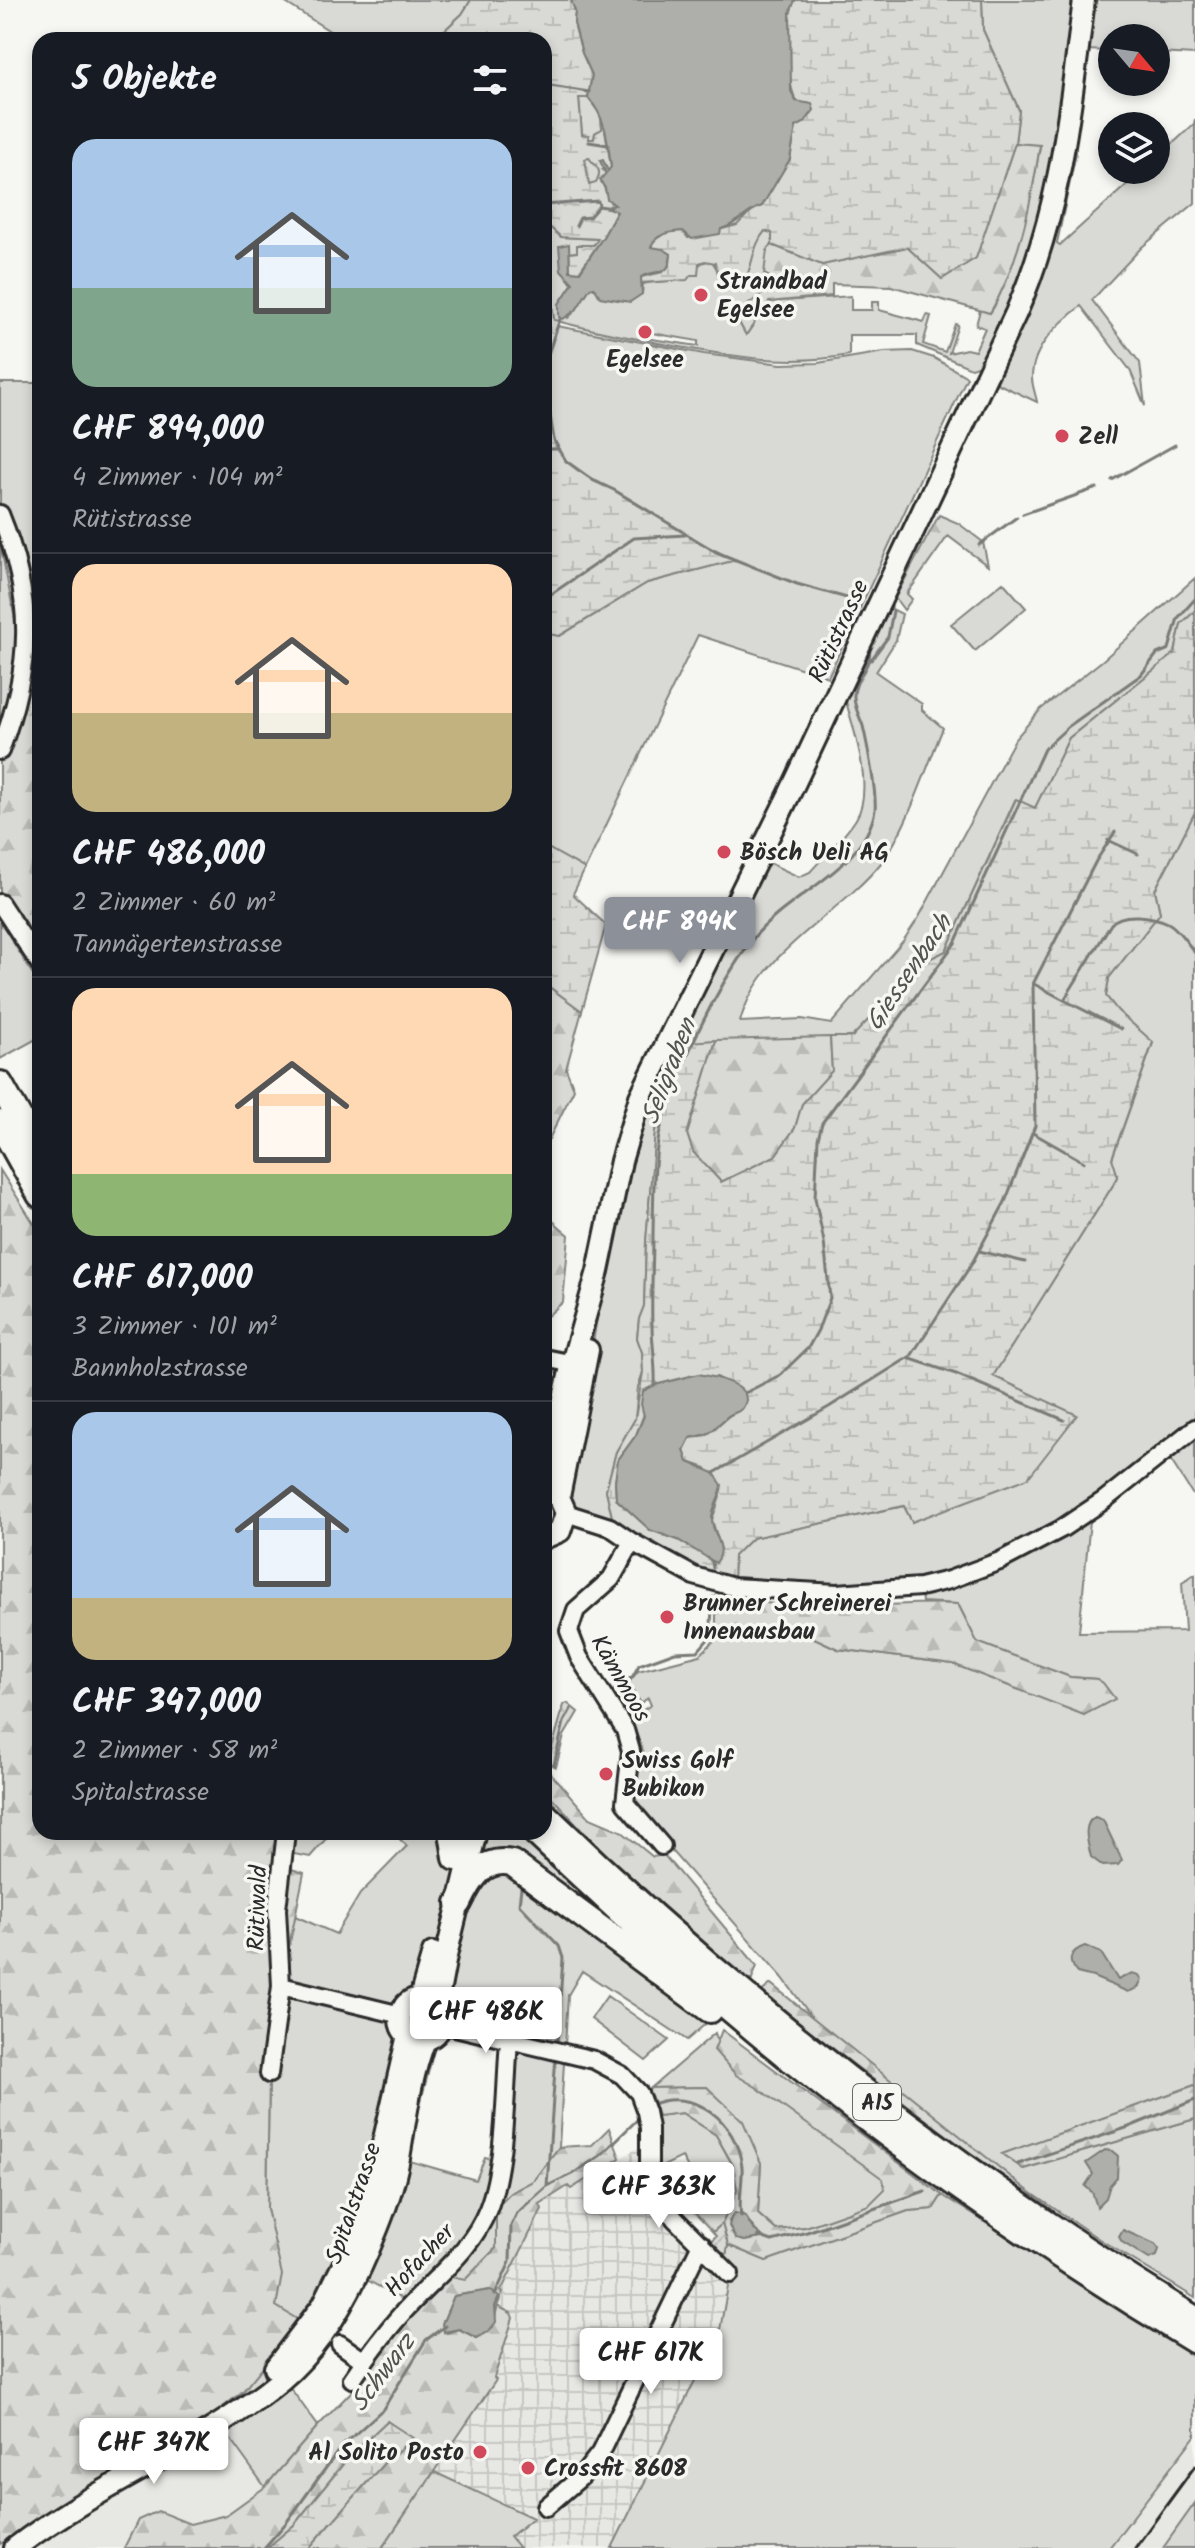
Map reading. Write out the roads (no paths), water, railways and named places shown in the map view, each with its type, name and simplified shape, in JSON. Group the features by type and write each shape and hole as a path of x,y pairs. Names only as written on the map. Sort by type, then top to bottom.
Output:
{"highway":[{"path":"0,1084 32,1141"},
{"path":"0,1123 32,1181"},
{"name":"A15","path":"552,1821 714,1970 857,2087 1021,2206 1195,2319"},
{"name":"A15","path":"544,1840 701,1984 873,2123 1032,2237 1195,2341"},
{"path":"459,1903 471,1879 482,1868 498,1862 515,1864 691,1997 873,2123"}],"main road":[{"name":"Rütistrasse","path":"555,1503 579,1365 632,1119 653,1068 795,784 1029,284 1048,228 1061,172 1084,0"},
{"path":"552,1536 555,1535 555,1503"},
{"path":"433,2009 459,1903 460,1844"},
{"path":"433,2009 407,2003 401,2015 401,2026 416,2038 436,2035 433,2009 460,1844"},
{"name":"Spitalstrasse","path":"14,2547 127,2475 218,2425 292,2348 323,2305 345,2264 370,2200 416,2038"}],"street":[{"path":"0,514 20,581 26,639 21,684 0,751"},
{"path":"0,903 32,952"},
{"path":"552,1360 579,1365"},
{"path":"555,1503 694,1576 733,1587 837,1593 920,1587 990,1565 1061,1529 1103,1501 1195,1428"},
{"name":"Kämmoos","path":"632,1542 611,1579 576,1610 569,1631 579,1657 629,1740 631,1760 625,1795 627,1806 662,1846"},
{"name":"Rütiwald","path":"269,2074 281,1986 277,1909 285,1840"},
{"name":"Rütiwald","path":"281,1986 401,2015"},
{"path":"433,2009 509,2040 608,2065 628,2081 643,2101 649,2123 648,2165 653,2185 669,2212 730,2274"},
{"name":"Hofacher","path":"352,2379 410,2304 461,2254 485,2217 500,2161 509,2040"},
{"path":"546,2507 582,2476 600,2453 701,2244"},
{"path":"340,2344 364,2361"}],"waterway":[{"path":"552,86 589,92"},
{"path":"589,142 608,145"},
{"path":"552,204 598,201 599,206 610,208"},
{"path":"576,226 580,218 589,217 598,207"},
{"name":"Seligraben","path":"552,342 560,319"},
{"name":"Seligraben","path":"552,427 554,440 566,461 594,481 716,552 797,584 854,600 860,608"},
{"path":"1112,480 1175,445"},
{"path":"1023,514 1097,488"},
{"path":"979,545 1017,517"},
{"path":"552,594 634,538 685,535"},
{"name":"Giessenbach","path":"745,1393 780,1375 808,1348 830,1298 815,1198 818,1139 822,1123 955,943 1044,749 1069,726 1141,675 1157,654 1169,649 1178,618 1195,599"},
{"path":"871,660 888,637 893,611"},
{"name":"Seligraben","path":"655,1385 652,1332 654,1188 656,1157 665,1113 713,1001 752,940 784,909 841,866 868,831 875,810 875,793 865,734 854,697 869,660 869,646"},
{"path":"714,1473 911,1356 971,1265 1005,1202 1035,1126 1033,984 1096,861 1115,832"},
{"path":"1108,840 1138,854"},
{"path":"1034,984 1064,1000 1111,924 1122,917 1154,918 1168,923 1195,953"},
{"path":"1064,1000 1121,1029"},
{"path":"1033,1133 1084,1162"},
{"path":"979,1251 1025,1262"},
{"path":"908,1358 956,1374 1064,1420"},
{"name":"Giessenbach","path":"712,1562 713,1568"},
{"name":"Giessenbach","path":"611,1693 633,1676 639,1665 675,1652 698,1651 710,1637 713,1597"},
{"name":"Giessenbach","path":"554,1765 564,1722 571,1709"},
{"name":"Giessenbach","path":"521,1888 519,1904 559,1946 563,1958 557,2044"},
{"name":"Giessenbach","path":"547,2186 556,2055"},
{"path":"650,2105 666,2100 682,2100 697,2104 722,2122 732,2135 742,2167 741,2216"},
{"path":"1018,2164 1129,2127 1195,2100"},
{"name":"Schwarz","path":"495,2295 510,2262 511,2226 517,2213 547,2186 601,2155 640,2117"},
{"path":"758,2236 772,2241 807,2232 925,2191"},
{"name":"Schwarz","path":"264,2548 341,2447 383,2409 426,2340 445,2326"}],"railway":[{"path":"1135,2548 1195,2466"}],"place":[{"name":"Strandbad Egelsee","path":"701,295"},
{"name":"Egelsee","path":"645,332"},
{"name":"Zell","path":"1062,436"},
{"name":"Bösch Ueli AG","path":"724,852"},
{"name":"Brunner Schreinerei Innenausbau","path":"667,1617"},
{"name":"Swiss Golf Bubikon","path":"606,1774"},
{"name":"Al Solito Posto","path":"480,2452"},
{"name":"Crossfit 8608","path":"528,2468"}]}
